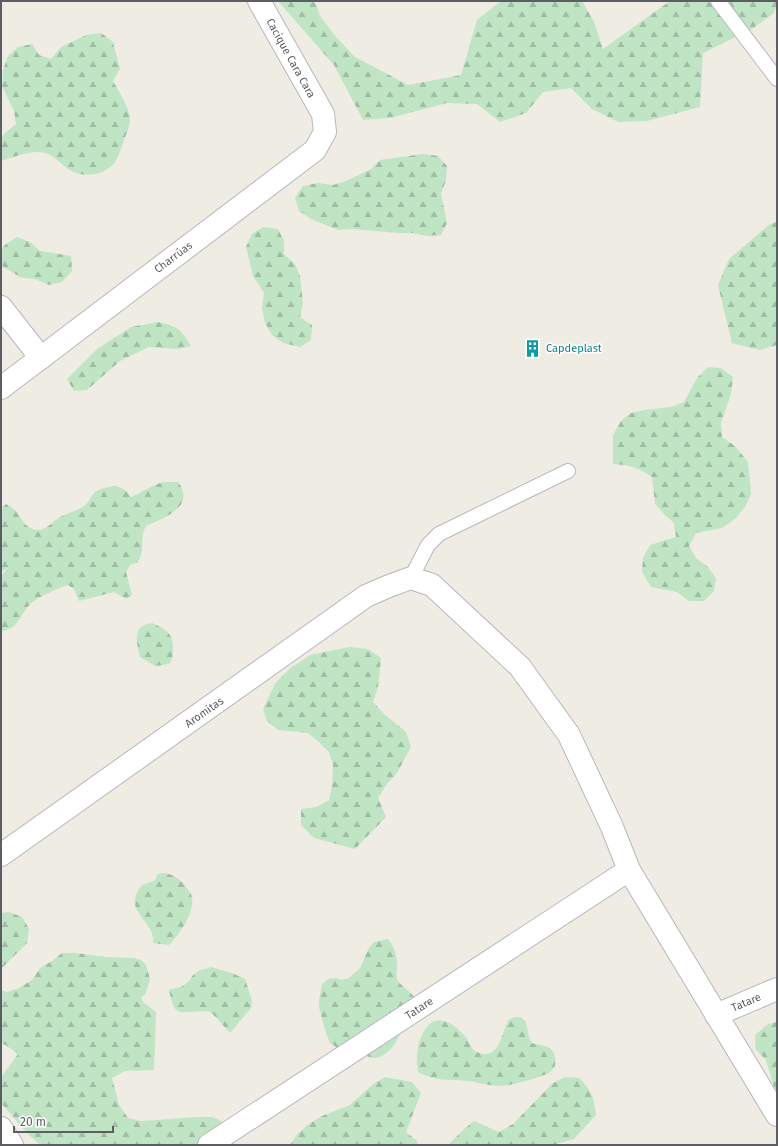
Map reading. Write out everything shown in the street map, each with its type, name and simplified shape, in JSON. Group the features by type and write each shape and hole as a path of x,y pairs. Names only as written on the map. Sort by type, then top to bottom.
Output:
{"street":[{"name":"Cacique Cara Cara","path":"259,1 323,114"},
{"name":"Charrúas","path":"1,388 315,150 325,132 323,114"},
{"path":"1,307 41,358"},
{"path":"411,578 432,585 520,667 570,735 612,827 629,870 777,1115"},
{"name":"Aromitas","path":"1,855 366,596 411,578"},
{"name":"Tatare","path":"209,1145 629,870"},
{"name":"Tatare","path":"716,1015 777,989"},
{"path":"1,1128 12,1145"}],"lane":[{"path":"718,1 777,79"},
{"path":"411,578 428,545 440,534 568,471"}],"green space":[{"path":"278,1 315,1 320,16 336,37 355,57 408,85 461,75 477,20 501,1 582,1 594,22 603,49 670,1 777,1 777,5 774,13 752,29 703,53 700,107 647,121 618,122 592,109 571,88 543,92 526,113 500,122 477,104 447,103 390,118 363,120 334,65"},
{"path":"101,33 113,42 120,69 113,81 126,105 130,120 119,154 112,165 101,173 87,175 74,172 52,156 40,152 23,154 1,161 1,138 16,124 14,111 2,86 3,70 8,56 18,47 32,44 39,55 51,59 61,47 86,35"},
{"path":"423,154 438,156 447,166 446,180 441,194 447,223 441,235 427,236 413,233 352,229 338,230 311,219 299,211 295,198 303,186 318,183 333,185 346,181 371,169 380,160"},
{"path":"777,222 777,345 759,350 732,343 718,285 729,259 770,224"},
{"path":"263,227 278,229 284,241 284,254 295,264 300,276 303,303 300,317 312,325 311,340 300,347 283,343 272,335 265,323 262,308 264,293 253,276 246,247 252,234"},
{"path":"17,237 30,242 40,251 71,256 72,271 62,282 49,285 35,279 22,278 3,267 1,264 1,249"},
{"path":"158,322 178,329 191,346 178,349 149,347 120,361 87,390 74,391 67,379 97,349 131,327"},
{"path":"708,367 721,368 733,377 731,394 721,423 722,437 735,446 748,462 751,494 745,507 736,518 722,528 696,533 689,546 696,558 707,566 716,578 714,591 704,601 689,601 677,592 651,587 642,572 643,558 650,545 676,537 674,523 655,504 652,477 633,467 613,464 613,435 621,421 631,413 671,407 684,402 697,378"},
{"path":"164,482 178,482 183,491 183,498 181,505 176,510 146,526 143,535 142,552 138,562 130,565 126,572 132,595 126,599 114,592 79,601 74,589 68,585 50,592 34,601 29,605 13,627 8,630 1,631 1,577 7,568 1,572 1,509 6,504 15,510 29,527 41,530 60,517 84,506 95,492 102,489 113,486 119,487 127,492 131,497"},
{"path":"152,623 164,629 172,638 173,655 169,664 155,666 140,657 137,640 138,631 141,627"},
{"path":"349,647 368,649 381,658 378,687 373,702 384,714 406,732 411,747 397,773 387,784 378,798 386,817 355,849 314,838 301,825 301,809 316,807 329,800 332,786 333,765 329,752 308,733 278,730 267,721 263,709 275,684 288,670 310,655"},
{"path":"165,873 178,878 190,892 192,898 192,905 187,920 169,945 153,943 152,932 138,912 135,901 139,889 144,884 155,880 158,874"},
{"path":"9,912 22,917 29,929 27,943 1,969 1,913"},
{"path":"388,939 396,954 397,979 400,984 413,995 417,1002 408,1016 395,1044 386,1053 375,1058 359,1053 347,1054 330,1043 325,1030 319,1007 322,984 328,979 336,978 342,980 349,978 360,968 369,948 374,942"},
{"path":"62,953 134,958 141,960 146,965 150,979 146,993 141,998 144,1003 156,1012 154,1070 125,1071 112,1078 119,1105 128,1118 141,1121 213,1117 225,1123 222,1145 40,1145 28,1134 1,1103 2,1076 18,1054 1,1043 1,990 7,992 19,988 32,980 40,968"},
{"path":"211,967 232,973 245,979 252,1001 251,1008 230,1033 210,1012 181,1012 175,1009 173,1005 169,990 183,986 198,971"},
{"path":"514,1017 521,1017 526,1022 529,1037 532,1043 548,1047 552,1050 555,1056 555,1065 554,1068 547,1074 503,1086 469,1081 443,1080 418,1072 417,1057 419,1042 427,1026 432,1022 443,1020 448,1022 467,1038 473,1049 482,1054 486,1054 495,1050 503,1035 508,1020"},
{"path":"777,1022 777,1091 774,1087 766,1060 756,1050 755,1035 768,1024"},
{"path":"385,1077 412,1082 421,1093 406,1132 417,1141 418,1145 290,1145 298,1133 309,1124 322,1116 350,1105 373,1084"},
{"path":"565,1077 579,1078 590,1091 596,1115 574,1139 552,1145 448,1145 474,1121 499,1132 513,1124 553,1083"}],"place":[{"name":"Capdeplast","path":"533,348"}]}
